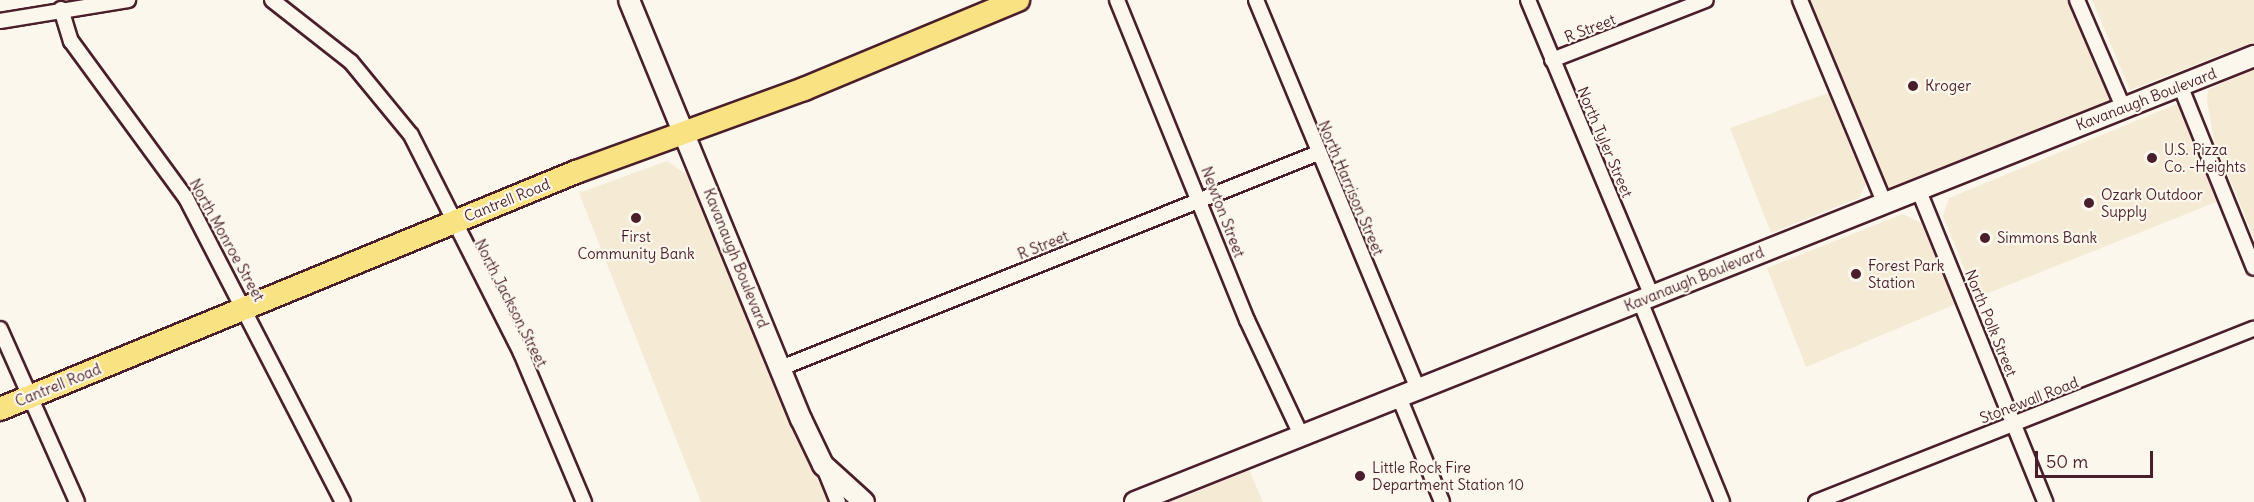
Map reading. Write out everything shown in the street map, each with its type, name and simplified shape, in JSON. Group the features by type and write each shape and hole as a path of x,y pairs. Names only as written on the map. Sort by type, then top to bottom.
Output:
{"main road":[{"name":"Cantrell Road","path":"0,409 452,223 684,130 804,89 1018,0"}],"street":[{"path":"0,21 61,9 128,0"},
{"name":"North Jackson Street","path":"272,0 351,62 398,114 452,223 521,353 584,502"},
{"name":"Kavanaugh Boulevard","path":"629,0 823,465 864,502"},
{"name":"Newton Street","path":"1117,0 1201,200 1247,320 1301,435"},
{"name":"North Harrison Street","path":"1256,0 1418,389"},
{"name":"North Tyler Street","path":"1528,0 1646,298 1722,502"},
{"name":"R Street","path":"1552,60 1706,0"},
{"path":"1800,0 1885,204"},
{"path":"2077,0 2123,107"},
{"name":"North Monroe Street","path":"61,9 72,41 173,176 246,309 343,502"},
{"name":"Kavanaugh Boulevard","path":"1135,502 1157,498 1301,435 2254,56"},
{"path":"2180,85 2254,268"},
{"name":"R Street","path":"781,368 1318,153"},
{"name":"North Polk Street","path":"1919,191 2045,502"},
{"path":"0,329 32,396 77,502"},
{"name":"Stonewall Road","path":"1816,502 2254,329"},
{"path":"1399,397 1442,502"},
{"path":"823,465 838,502"}],"shaded area":[{"path":"1800,0 2077,0 2123,107 1885,204"},
{"path":"2092,0 2254,0 2254,42 2130,90"},
{"path":"2254,68 2254,238 2214,140 2207,101 2208,90"},
{"path":"1828,93 1866,184 1859,198 1771,233 1730,128"},
{"path":"2179,103 2221,200 1976,298 1943,216 1949,198"},
{"path":"667,161 690,177 819,483 845,502 701,502 579,193"},
{"path":"1903,214 1921,223 1956,304 1806,367 1767,268"},
{"path":"1249,470 1263,502 1171,502"}],"place":[{"name":"Kroger","path":"1913,86"},
{"name":"U.S. Pizza Co. -Heights","path":"2152,158"},
{"name":"Ozark Outdoor Supply","path":"2089,203"},
{"name":"First Community Bank","path":"636,218"},
{"name":"Simmons Bank","path":"1985,238"},
{"name":"Forest Park Station","path":"1856,274"},
{"name":"Little Rock Fire Department Station 10","path":"1360,476"}]}
